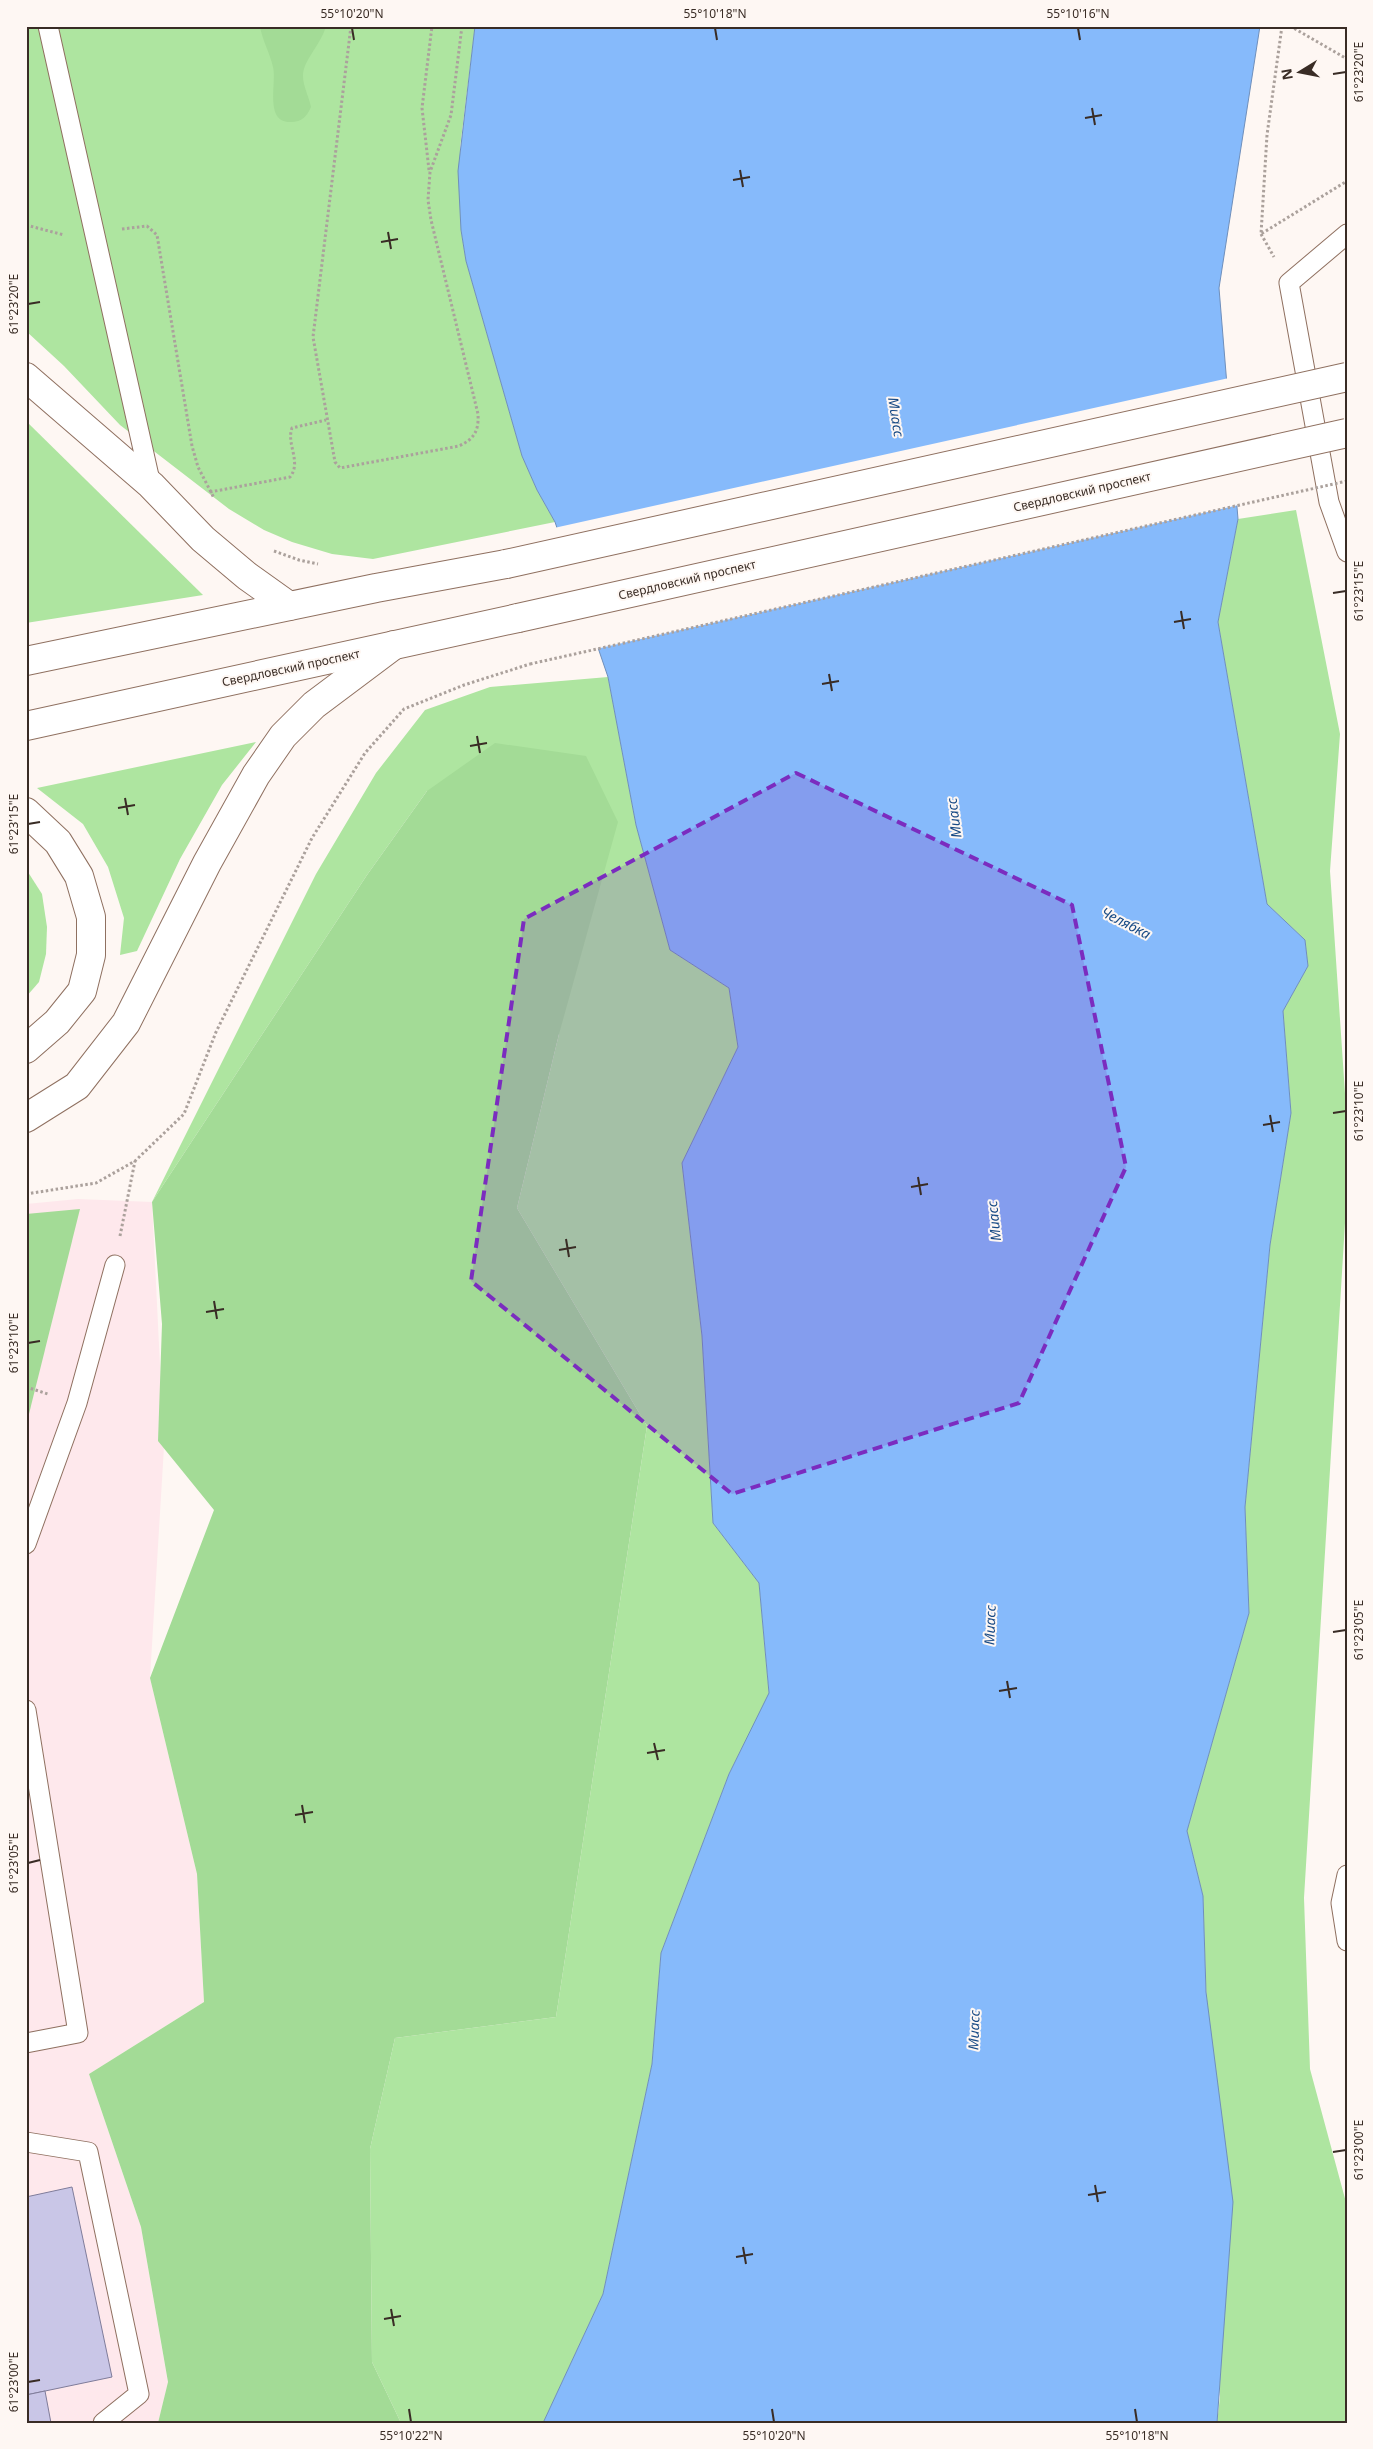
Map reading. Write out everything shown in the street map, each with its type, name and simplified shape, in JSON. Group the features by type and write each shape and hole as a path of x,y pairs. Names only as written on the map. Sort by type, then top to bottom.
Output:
{"main road":[{"path":"26,377 151,485 216,551 289,606"},
{"path":"26,661 289,606 506,564 1347,377"},
{"name":"Свердловский проспект","path":"26,726 1347,433"},
{"path":"26,1118 77,1086 126,1023 207,863 256,775 283,736 314,705 394,645"},
{"path":"26,812 58,842 74,867 79,876 91,917 91,955 82,992 57,1022 26,1050"}],"lane":[{"path":"48,26 151,485"},
{"path":"1347,234 1289,283 1329,502 1347,552"},
{"path":"26,1544 77,1403 115,1265"},
{"path":"26,1710 78,2033 26,2043"},
{"path":"1347,1875 1342,1903 1347,1941"},
{"path":"26,2142 88,2152 139,2394 103,2423"}],"path":[{"path":"351,26 313,337 334,462 340,468 458,446 468,442 474,436 479,426 478,414 431,220 428,200 430,172 422,108 432,26"},
{"path":"430,172 451,115 462,26"},
{"path":"1282,26 1267,135 1262,234 1347,181"},
{"path":"1290,26 1347,59"},
{"path":"26,225 67,236 147,226 157,235 192,446 210,492 218,504"},
{"path":"210,492 290,477 295,466 290,436 292,428 326,420"},
{"path":"26,1194 96,1183 135,1161 184,1114 216,1032 312,838 365,753 404,710 464,686 530,664 1347,481"},
{"path":"272,549 299,560 321,565"},
{"path":"115,1265 135,1161"}],"highlighted area":[{"path":"796,773 1072,905 1126,1167 1019,1403 732,1494 471,1281 524,919"}],"shaded area":[{"path":"78,1199 152,1202 164,1447 150,1678 197,1874 204,2002 89,2074 141,2227 168,2383 158,2423 26,2423 26,1204"}],"green space":[{"path":"26,26 475,26 460,148 461,230 466,261 522,456 537,490 555,522 373,559 332,554 292,542 264,530 229,509 120,425 64,366 26,331"},
{"path":"260,26 326,26 304,70 304,84 311,107 306,116 301,120 283,121 277,116 273,101 273,67"},
{"path":"26,421 203,595 26,623"},
{"path":"1296,510 1340,734 1330,871 1347,1123 1347,1190 1304,1898 1310,2069 1347,2206 1347,2423 1217,2423 1220,2397 1203,1896 1187,1831 1249,1613 1245,1507 1270,1245 1291,1113 1283,1011 1308,966 1305,940 1267,904 1218,622 1238,519"},
{"path":"608,677 636,825 670,950 729,988 738,1047 682,1163 702,1336 713,1523 759,1583 769,1694 729,1774 661,1953 652,2064 603,2294 543,2423 401,2423 372,2362 370,2149 395,2038 556,2017 647,1426 517,1208 559,1034 427,791 367,875 152,1202 316,874 376,773 425,710 490,687"},
{"path":"256,742 222,785 180,859 137,951 120,955 124,918 108,867 83,824 37,788"},
{"path":"495,743 586,756 618,822 559,1034 517,1208 647,1426 556,2017 395,2038 370,2149 372,2362 401,2423 158,2423 168,2382 141,2227 89,2074 204,2002 197,1874 150,1678 214,1510 158,1441 162,1324 152,1202 367,875 427,791"},
{"path":"26,869 42,894 47,927 46,954 39,982 26,997"},
{"path":"80,1209 26,1426 26,1214"}],"water":[{"path":"475,26 1260,26 1219,288 1238,519 1218,622 1267,904 1305,940 1308,966 1283,1011 1291,1113 1270,1245 1245,1507 1249,1613 1187,1831 1203,1896 1206,1992 1233,2202 1217,2423 543,2423 603,2294 652,2064 661,1953 729,1774 769,1693 759,1583 713,1523 702,1336 682,1163 738,1047 729,988 670,950 636,825 608,677 555,522 537,490 522,456 466,261 461,230 458,171"}],"pier":[{"path":"1229,378 1239,505 596,649 554,528"}],"building":[{"path":"72,2187 112,2377 26,2395 26,2197"},
{"path":"45,2391 51,2423 26,2423 26,2395"}],"water label":[{"name":"Миасс","path":"896,417"},
{"name":"Миасс","path":"954,818"},
{"name":"Челябка","path":"1126,923"},
{"name":"Миасс","path":"994,1221"},
{"name":"Миасс","path":"990,1625"},
{"name":"Миасс","path":"974,2030"}]}
